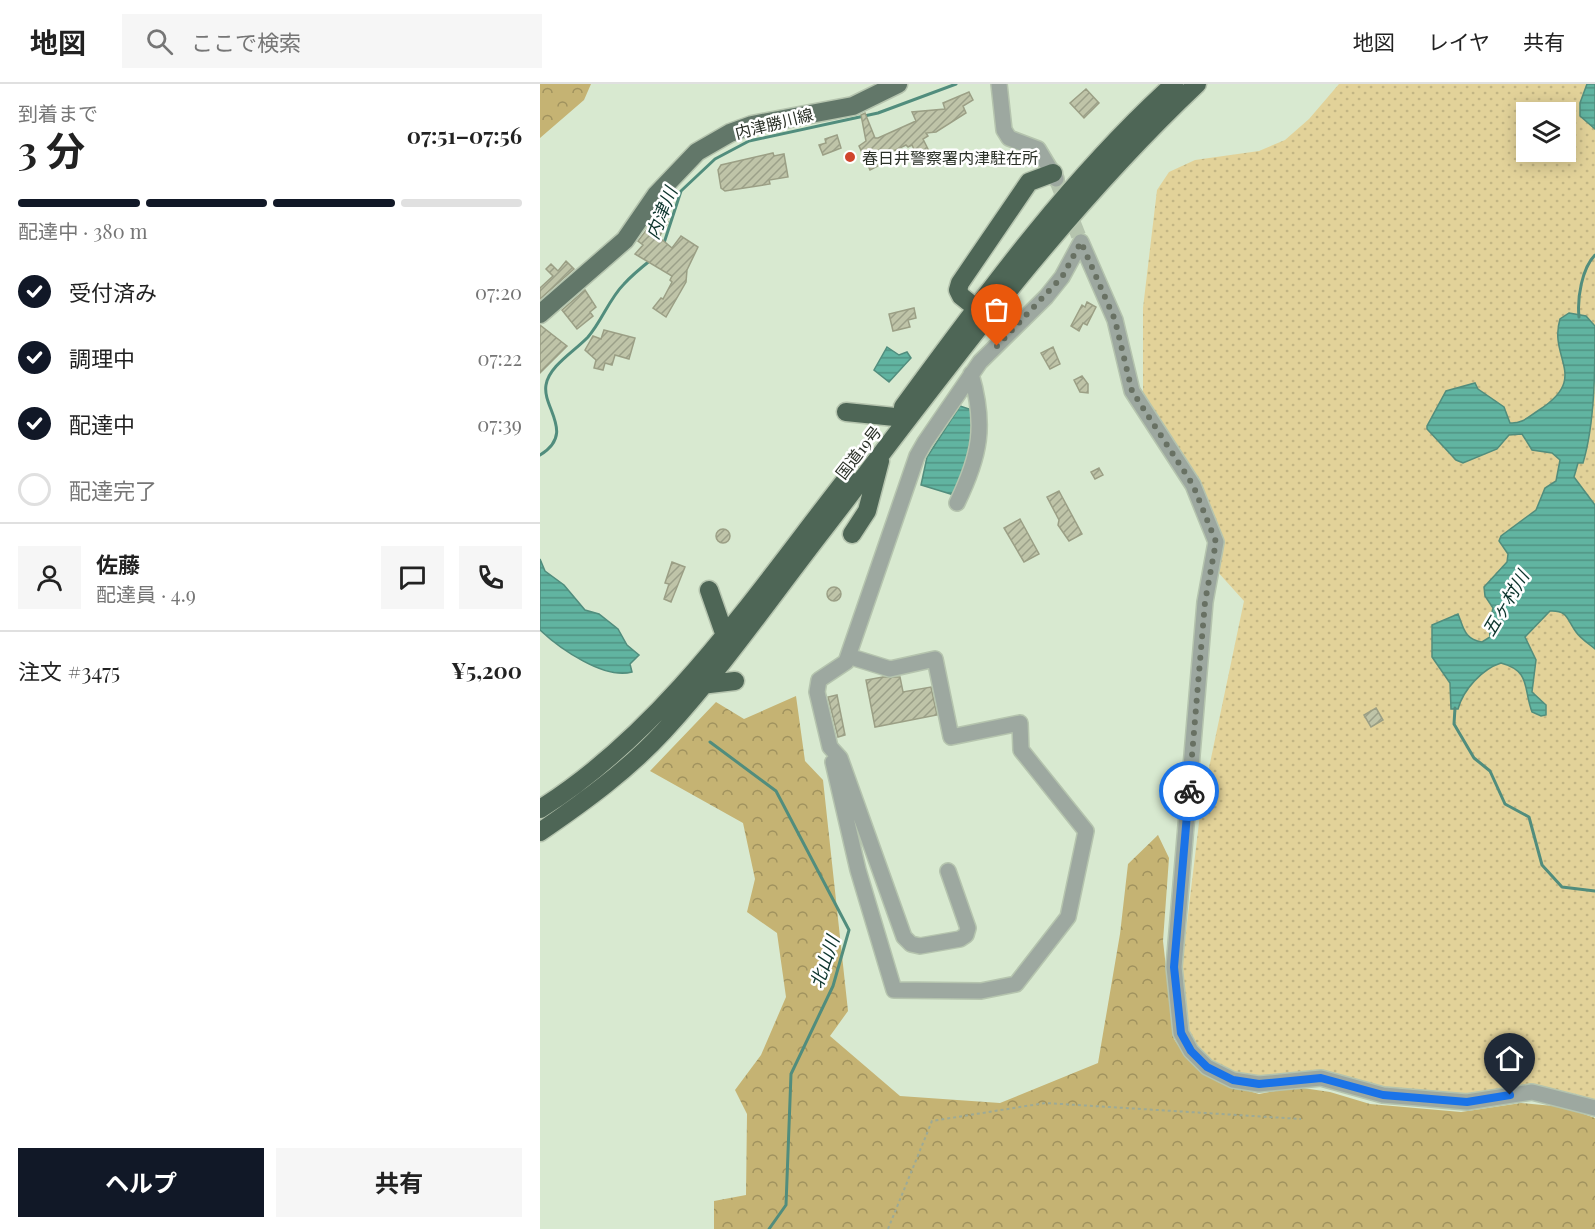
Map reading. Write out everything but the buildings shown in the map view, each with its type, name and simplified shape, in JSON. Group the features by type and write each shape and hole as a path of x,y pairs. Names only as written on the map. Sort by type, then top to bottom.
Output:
{"highway":[{"name":"国道19号","path":"540,809 575,787 652,719 724,633 895,417 976,308 1043,224 1098,161 1174,84"},
{"name":"国道19号","path":"540,832 583,803 622,771 664,731 882,454 989,313 1110,171 1197,84"},
{"path":"976,308 961,296 958,290 960,283 1029,182 1054,176"},
{"path":"846,412 895,417"},
{"path":"852,534 867,511 882,454"},
{"path":"709,590 724,633"},
{"path":"701,686 735,681"},
{"path":"540,802 575,787"}],"main road":[{"name":"内津勝川線","path":"540,315 625,240 656,195 697,152 730,133 752,125 853,105 898,84"}],"street":[{"path":"999,84 1004,130 1009,138 1038,149 1054,176"},
{"path":"848,656 890,669 935,659 951,736 1020,723 1021,750 1086,831 1068,917 1016,984 981,991 894,990 858,870 817,692 819,680 846,662 848,656 917,456 980,362 1046,297 1062,277 1081,242 1115,320 1132,391 1193,485 1216,542 1205,602 1174,967 1177,1015 1181,1033 1191,1051 1207,1067 1233,1080 1259,1084 1321,1078 1383,1095 1467,1102 1532,1092 1595,1108"},
{"path":"957,503 973,471 980,440 980,404 971,374"},
{"path":"830,747 840,758 904,937 911,944 920,946 960,939 966,935 968,928 948,871"}],"path":[{"path":"888,1229 932,1121 1046,1103 1301,1119"}],"shaded area":[{"path":"1339,84 1595,84 1595,1101 1549,1088 1508,1087 1458,1097 1376,1089 1318,1074 1290,1073 1257,1078 1238,1075 1214,1063 1194,1042 1186,1026 1181,973 1201,806 1244,601 1216,570 1217,527 1200,484 1143,398 1143,308 1157,190 1169,172 1195,160 1259,151 1285,140 1309,119"}],"green space":[{"path":"540,84 591,84 584,100 540,138"},
{"path":"796,696 805,761 823,780 848,1011 830,1036 900,1096 1000,1103 1098,1063 1120,934 1128,864 1158,835 1169,858 1163,941 1174,1039 1188,1060 1218,1082 1259,1094 1296,1087 1330,1092 1370,1104 1461,1112 1521,1103 1564,1107 1595,1118 1595,1229 714,1229 714,1201 746,1195 747,1114 735,1090 761,1055 786,997 777,933 747,912 755,879 743,823 650,771 716,702 744,719"}],"water":[{"path":"1587,84 1595,84 1595,129 1580,116 1580,103"},
{"path":"1569,313 1586,316 1595,326 1590,431 1583,463 1578,463 1574,477 1595,505 1595,649 1582,639 1564,614 1550,611 1525,637 1536,660 1532,692 1546,705 1546,715 1541,716 1532,712 1522,676 1511,666 1501,663 1480,675 1464,695 1458,709 1451,709 1450,683 1432,657 1432,625 1458,614 1468,636 1482,642 1490,637 1489,625 1493,608 1485,596 1484,587 1507,562 1508,554 1499,541 1501,536 1536,510 1545,488 1556,481 1560,460 1552,453 1532,450 1522,434 1509,435 1497,449 1463,463 1456,460 1427,429 1427,426 1446,391 1475,383 1478,389 1504,407 1510,423 1525,420 1539,410 1554,398 1562,387 1565,377 1558,333 1560,319"},
{"path":"887,347 899,355 907,352 911,358 889,382 874,370"},
{"path":"960,406 972,410 971,433 968,454 954,495 921,485 927,457"},
{"path":"540,559 545,571 564,585 585,610 599,614 618,629 627,645 639,655 630,664 632,672 621,673 596,667 571,654 540,630"}],"waterway":[{"name":"内津川","path":"663,246 681,191 715,159 749,141 878,113 956,84"},
{"name":"五ヶ村川","path":"1579,317 1581,284 1590,261 1595,255"},
{"name":"内津川","path":"540,455 556,438 557,429 546,394 548,378 557,365 588,337 619,290 652,259"},
{"name":"五ヶ村川","path":"1455,708 1454,724 1474,758 1490,771 1505,804 1529,817 1542,865 1562,887 1595,891"},
{"name":"北山川","path":"710,742 776,791 849,930 833,986 791,1074 786,1205 769,1229"}],"tunnel":[{"path":"1056,179 1081,242"}],"way so far":[{"path":"997,346 1046,297 1062,277 1081,242 1115,320 1132,391 1156,432 1193,485 1216,542 1205,602 1189,791"}],"place":[{"name":"春日井警察署内津駐在所","path":"850,157"}],"route":[{"path":"1189,791 1174,967 1177,1015 1181,1033 1191,1051 1207,1067 1233,1080 1259,1084 1321,1078 1383,1095 1467,1102 1510,1095"}]}
